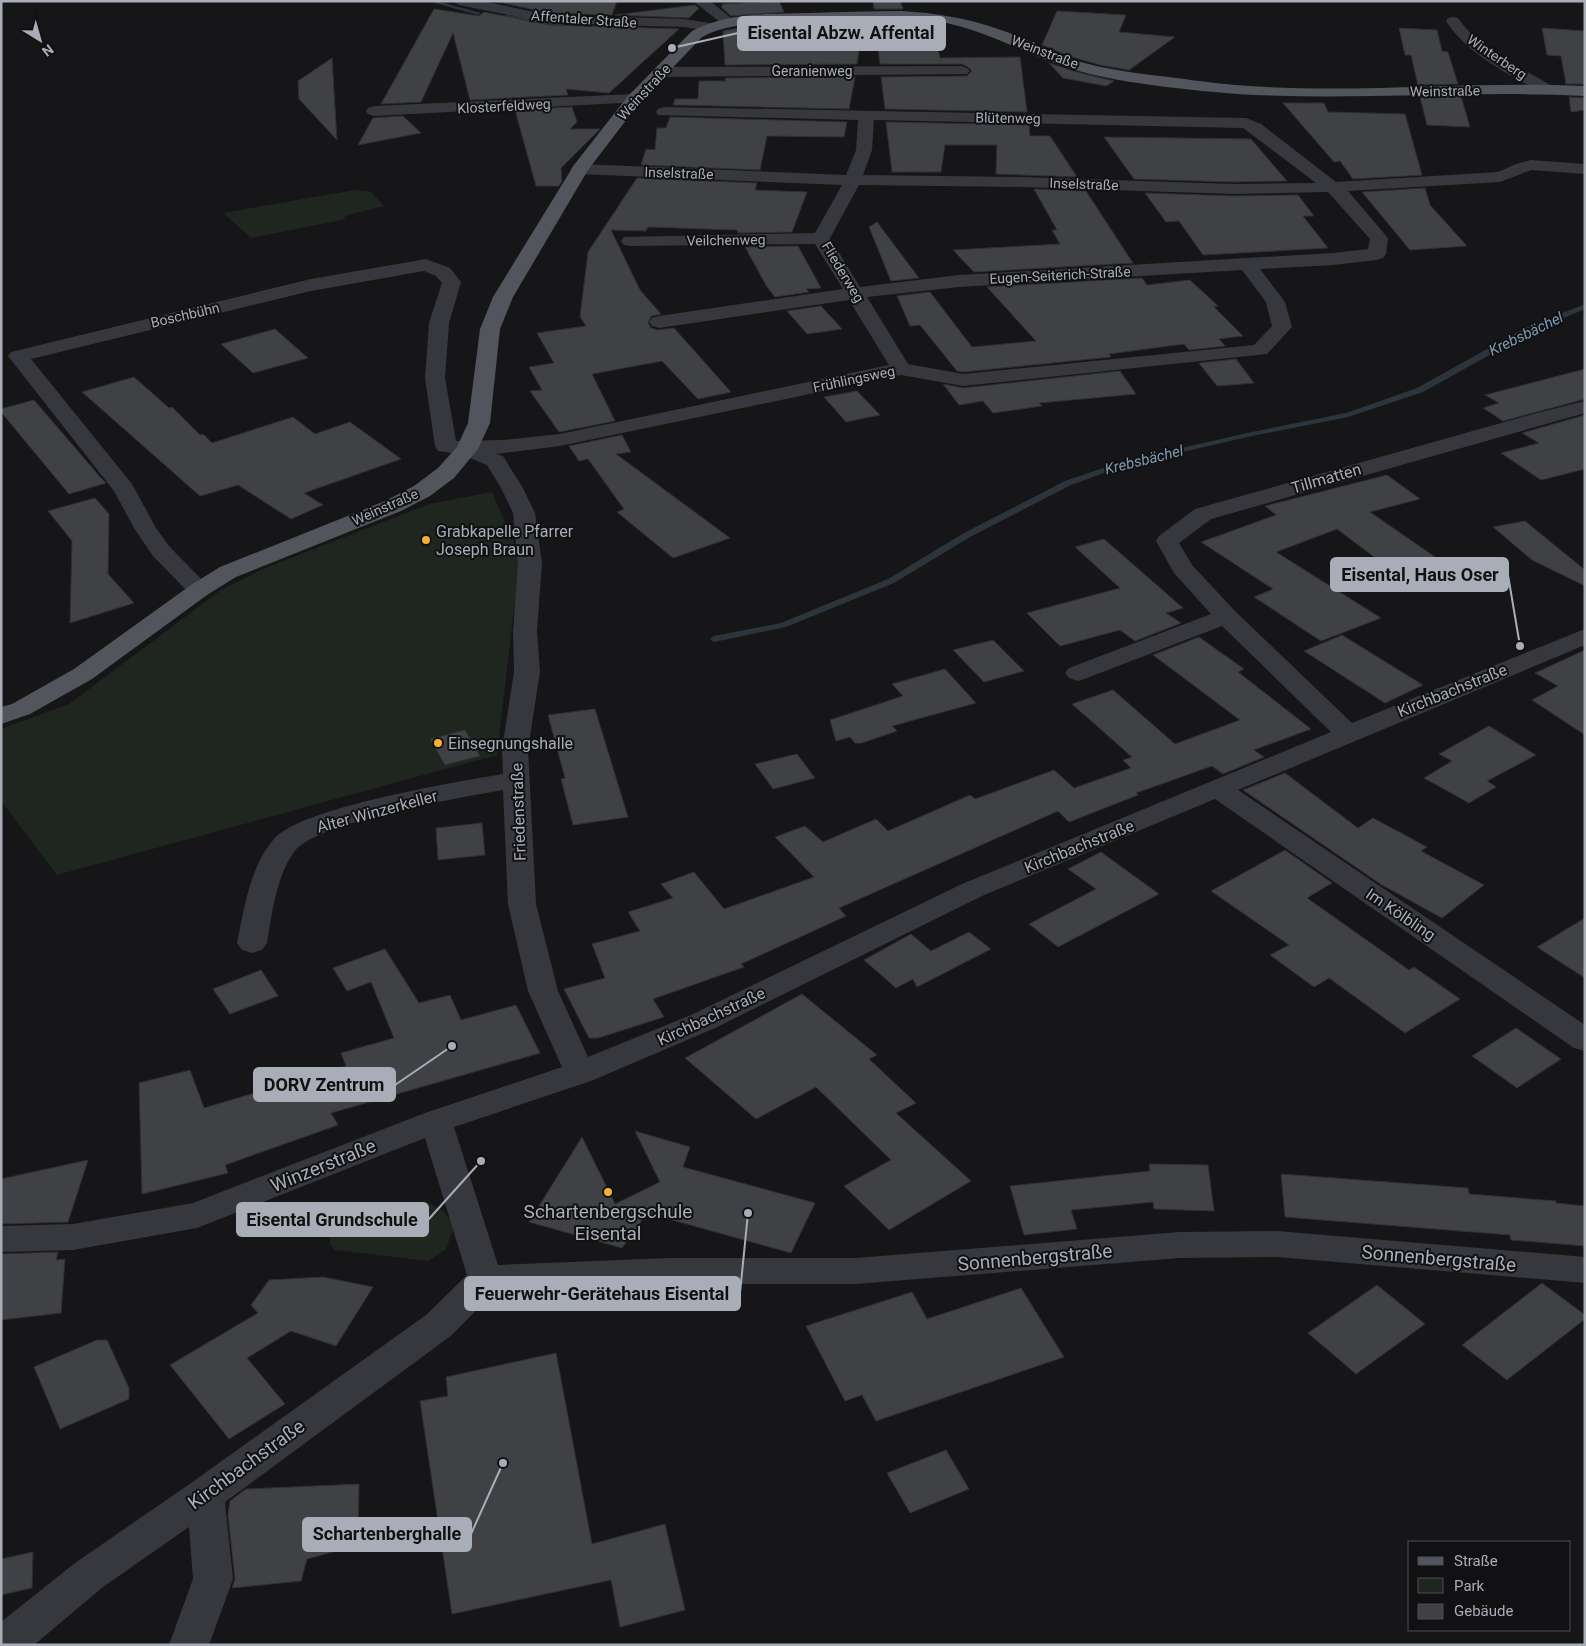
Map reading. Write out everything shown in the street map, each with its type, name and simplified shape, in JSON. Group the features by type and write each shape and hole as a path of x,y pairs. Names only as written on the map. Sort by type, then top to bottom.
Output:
{"main road":[{"name":"Weinstraße","path":"1,716 21,708 83,674 199,590 228,572 393,506 422,491 446,473 467,449 479,423 490,329 503,298 580,169 634,99 697,34 710,27 729,22 783,18 934,17 994,32 1063,61 1097,70 1152,80 1250,90 1318,93 1546,89 1585,91"}],"street":[{"name":"Affentaler Straße","path":"459,1 549,19 684,24 710,27"},
{"path":"700,1 729,22"},
{"name":"Winterberg","path":"1453,21 1457,29 1478,48 1546,89"},
{"name":"Geranienweg","path":"662,72 962,71"},
{"name":"Klosterfeldweg","path":"374,111 634,99"},
{"name":"Blütenweg","path":"664,112 1246,124 1255,127 1331,186"},
{"name":"Fliederweg","path":"866,115 864,150 853,180 821,238 902,369"},
{"name":"Inselstraße","path":"580,169 853,180 1022,182 1233,189 1298,189 1500,177 1526,165 1585,169"},
{"name":"Eugen-Seiterich-Straße","path":"659,322 855,293 959,281 1247,264 1377,254 1378,238 1342,195 1331,186"},
{"name":"Veilchenweg","path":"630,241 821,238"},
{"name":"Boschbühn","path":"199,590 161,551 145,528 124,489 18,356 311,285 426,264 443,272 452,282 439,323 435,378 446,446 467,449"},
{"name":"Frühlingsweg","path":"467,449 506,448 560,440 902,369 963,380 1260,350 1282,326 1275,302 1247,264"},
{"name":"Tillmatten","path":"1347,733 1226,616 1182,568 1167,541 1203,514 1534,420 1585,408"},
{"name":"Friedenstraße","path":"467,449 495,461 512,488 524,513 530,563 525,631 527,672 515,749 522,904 543,991 580,1073"},
{"path":"1078,674 1226,616"},
{"name":"Kirchbachstraße","path":"580,1073 702,1022 972,890 1585,636"},
{"name":"Alter Winzerkeller","path":"252,943 263,890 285,844 309,828 392,803 517,779"},
{"name":"Im Kölbling","path":"1218,788 1585,1040"},
{"name":"Winzerstraße","path":"1,1239 73,1237 197,1215 436,1121 580,1073"},
{"path":"436,1121 485,1279"},
{"name":"Sonnenbergstraße","path":"485,1279 670,1271 856,1271 1180,1245 1277,1244 1585,1270"},
{"name":"Kirchbachstraße","path":"3,1645 89,1575 205,1495 439,1325 485,1279"},
{"path":"189,1645 213,1579 205,1495"}],"green space":[{"path":"355,190 371,192 384,206 344,216 346,219 251,238 223,213"},
{"path":"492,492 520,556 497,755 57,875 1,801 1,729 69,704 221,590 263,569 429,504"},
{"path":"425,1201 444,1211 454,1227 446,1249 428,1261 335,1250 330,1245 330,1222 338,1216"}],"building":[{"path":"617,1 612,15 549,13 498,2"},
{"path":"779,1 784,12 731,16 722,8 722,4"},
{"path":"873,1 900,1 903,9 874,9"},
{"path":"695,5 699,8 689,18 615,15"},
{"path":"434,9 479,16 484,12 549,25 679,29 609,93 566,89 568,95 470,100 453,33 421,102 381,104"},
{"path":"1057,11 1126,15 1119,32 1175,37 1129,70 1100,65 1069,56 1042,45"},
{"path":"875,21 907,21 911,30 933,30 940,58 1020,57 1027,112 885,109 881,77 967,76 972,71 962,64 880,64"},
{"path":"789,24 794,33 862,32 857,64 725,65 723,31 752,26"},
{"path":"1399,28 1437,30 1442,51 1448,52 1458,84 1418,85 1411,55 1405,55"},
{"path":"1542,28 1585,31 1585,84 1566,84 1561,56 1547,55"},
{"path":"332,58 337,140 299,99 298,81"},
{"path":"1049,63 1114,81 1106,86 1063,78"},
{"path":"855,77 849,109 673,105 675,99 698,99 699,81 726,81 725,78"},
{"path":"1461,96 1470,127 1427,125 1420,97"},
{"path":"1569,97 1585,98 1585,110 1571,112"},
{"path":"1283,103 1324,103 1328,112 1405,114 1422,175 1353,179 1340,161 1334,162"},
{"path":"572,107 577,122 570,129 600,129 561,168 562,181 559,186 536,186 515,110"},
{"path":"403,116 421,133 358,145 373,118"},
{"path":"670,117 847,122 844,137 767,136 760,170 641,165 646,149 655,150 657,128 666,128"},
{"path":"886,122 1029,125 1030,136 1050,136 1077,177 996,174 997,145 945,145 941,172 892,172"},
{"path":"1104,137 1251,139 1287,181 1233,182 1134,179"},
{"path":"637,178 757,183 755,190 807,192 792,232 738,233 737,230 648,227 646,231 611,230 640,290 661,314 651,316 648,323 651,328 658,330 674,328 731,392 698,399 662,361 592,374 615,421 559,432 530,391 542,390 529,367 554,363 537,333 586,326 580,317 588,252"},
{"path":"1425,188 1430,205 1467,246 1410,250 1362,192"},
{"path":"1034,189 1086,191 1133,263 974,272 953,250 1060,244 1052,230 1057,230"},
{"path":"1145,193 1233,196 1298,195 1314,216 1303,216 1328,248 1203,255 1179,221 1166,222"},
{"path":"877,222 919,278 891,281 869,227"},
{"path":"798,246 821,288 806,289 809,292 775,297 767,287 745,247"},
{"path":"1142,278 1147,285 1190,280 1218,306 1214,307 1243,336 1219,339 1225,346 1189,350 1184,344 1109,354 1111,357 963,372 957,371 920,325 910,326 897,296 930,292 972,347 1036,341 987,287"},
{"path":"821,306 842,329 807,334 787,311"},
{"path":"275,329 308,358 253,373 221,344"},
{"path":"1236,359 1254,383 1217,386 1199,363"},
{"path":"1585,369 1585,399 1503,421 1483,408 1499,403 1485,395"},
{"path":"1120,371 1136,394 1039,403 1042,406 993,413 983,401 959,405 943,384 963,388"},
{"path":"134,377 169,408 172,407 200,435 203,434 212,443 293,417 315,434 350,422 401,459 304,493 323,505 291,519 238,485 200,496 82,392"},
{"path":"857,391 880,415 846,422 824,397"},
{"path":"34,400 106,483 69,494 1,412 1,409"},
{"path":"1585,415 1585,469 1541,480 1501,453 1539,443 1522,433"},
{"path":"622,435 631,452 616,454 730,538 673,558 617,512 624,509 588,459 579,461 569,446"},
{"path":"1387,475 1420,499 1370,512 1438,559 1394,572 1337,529 1276,552 1381,618 1321,641 1254,597 1273,589 1201,542 1276,515 1265,506"},
{"path":"95,498 109,514 108,574 134,603 70,623 72,541 48,511"},
{"path":"1525,521 1585,570 1585,586 1532,560 1493,527"},
{"path":"1104,539 1183,608 1166,613 1181,623 1135,641 1120,630 1060,646 1027,613 1120,588 1075,547"},
{"path":"1342,635 1423,685 1385,703 1304,651"},
{"path":"1199,637 1244,669 1238,672 1311,729 1254,750 1264,757 1223,774 1212,766 1136,793 1138,795 1069,822 1058,811 839,908 846,916 741,964 744,967 653,999 664,1017 598,1038 589,1038 564,989 605,978 592,944 640,931 628,912 673,898 661,884 694,872 724,909 814,877 775,837 805,826 823,842 876,819 888,831 970,795 975,799 1054,770 1074,788 1131,768 1123,760 1132,757 1072,704 1113,690 1175,744 1240,720 1153,655"},
{"path":"993,640 1024,671 984,682 953,650"},
{"path":"1585,650 1585,735 1532,700 1558,686 1535,673"},
{"path":"945,669 976,703 892,726 897,731 862,743 855,743 850,737 836,741 830,720 903,696 892,684"},
{"path":"595,709 628,817 573,825 561,779 565,778 548,715"},
{"path":"1489,726 1536,755 1487,781 1496,787 1469,803 1424,778 1452,761 1439,754"},
{"path":"465,730 480,756 445,765 430,739"},
{"path":"797,754 815,778 773,789 755,764"},
{"path":"1285,773 1358,828 1373,818 1427,847 1421,851 1484,885 1442,918 1382,885 1243,790"},
{"path":"482,823 485,855 438,860 436,828"},
{"path":"1285,850 1332,883 1307,898 1409,970 1414,967 1460,999 1405,1033 1329,978 1314,987 1270,955 1289,945 1211,891"},
{"path":"1101,852 1159,894 1058,947 1029,924 1096,889 1068,869"},
{"path":"1585,918 1585,978 1537,947"},
{"path":"969,932 991,949 917,987 913,979 896,988 864,960 911,934 931,951"},
{"path":"385,949 419,1003 450,995 461,1020 516,1005 540,1053 331,1113 338,1125 225,1165 228,1173 142,1194 139,1083 190,1070 204,1108 346,1066 341,1053 394,1038 371,982 347,991 333,968"},
{"path":"261,970 278,996 230,1014 213,989"},
{"path":"802,994 877,1055 869,1059 916,1103 896,1113 971,1181 889,1230 844,1186 891,1160 816,1087 756,1119 685,1058"},
{"path":"1516,1028 1561,1059 1517,1088 1472,1056"},
{"path":"635,1131 690,1147 683,1167 815,1203 791,1253 647,1213 622,1248 529,1222 582,1137 615,1204 660,1182"},
{"path":"88,1160 68,1222 1,1224 1,1179"},
{"path":"1149,1164 1208,1165 1214,1211 1154,1209 1153,1202 1071,1210 1077,1229 1024,1235 1010,1186 1150,1171"},
{"path":"1281,1174 1468,1188 1469,1194 1556,1201 1556,1203 1585,1206 1585,1246 1511,1240 1510,1235 1285,1217"},
{"path":"58,1252 56,1260 65,1259 61,1313 1,1320 1,1254"},
{"path":"323,1277 373,1287 336,1346 291,1331 247,1358 285,1404 229,1439 170,1365 258,1313 251,1305 269,1280"},
{"path":"1542,1283 1585,1315 1585,1319 1507,1380 1462,1345"},
{"path":"1377,1285 1425,1324 1356,1374 1308,1333"},
{"path":"1021,1288 1064,1357 876,1421 862,1395 845,1401 806,1326 912,1292 927,1319"},
{"path":"97,1340 107,1340 129,1388 129,1399 60,1429 34,1367"},
{"path":"556,1353 592,1544 665,1524 685,1610 620,1627 611,1580 452,1614 420,1401 448,1396 446,1377"},
{"path":"946,1450 969,1489 910,1513 887,1473"},
{"path":"359,1484 358,1545 307,1559 301,1581 232,1588 235,1579 228,1515 230,1501 246,1489"},
{"path":"33,1552 32,1588 1,1595 1,1559"}],"waterway":[{"path":"430,1 478,13"},
{"path":"506,17 562,25"},
{"name":"Krebsbächel","path":"714,639 783,625 891,581 967,535 1068,483 1124,463 1252,434 1348,415 1420,390 1528,330 1585,306"}],"place":[{"name":"Eisental Abzw. Affental","path":"672,48"},
{"name":"Grabkapelle Pfarrer Joseph Braun","path":"426,540"},
{"name":"Eisental, Haus Oser","path":"1520,646"},
{"name":"Einsegnungshalle","path":"438,743"},
{"name":"DORV Zentrum","path":"452,1046"},
{"name":"Eisental Grundschule","path":"481,1161"},
{"name":"Schartenbergschule Eisental","path":"608,1192"},
{"name":"Feuerwehr-Gerätehaus Eisental","path":"748,1213"},
{"name":"Schartenberghalle","path":"503,1463"}]}
